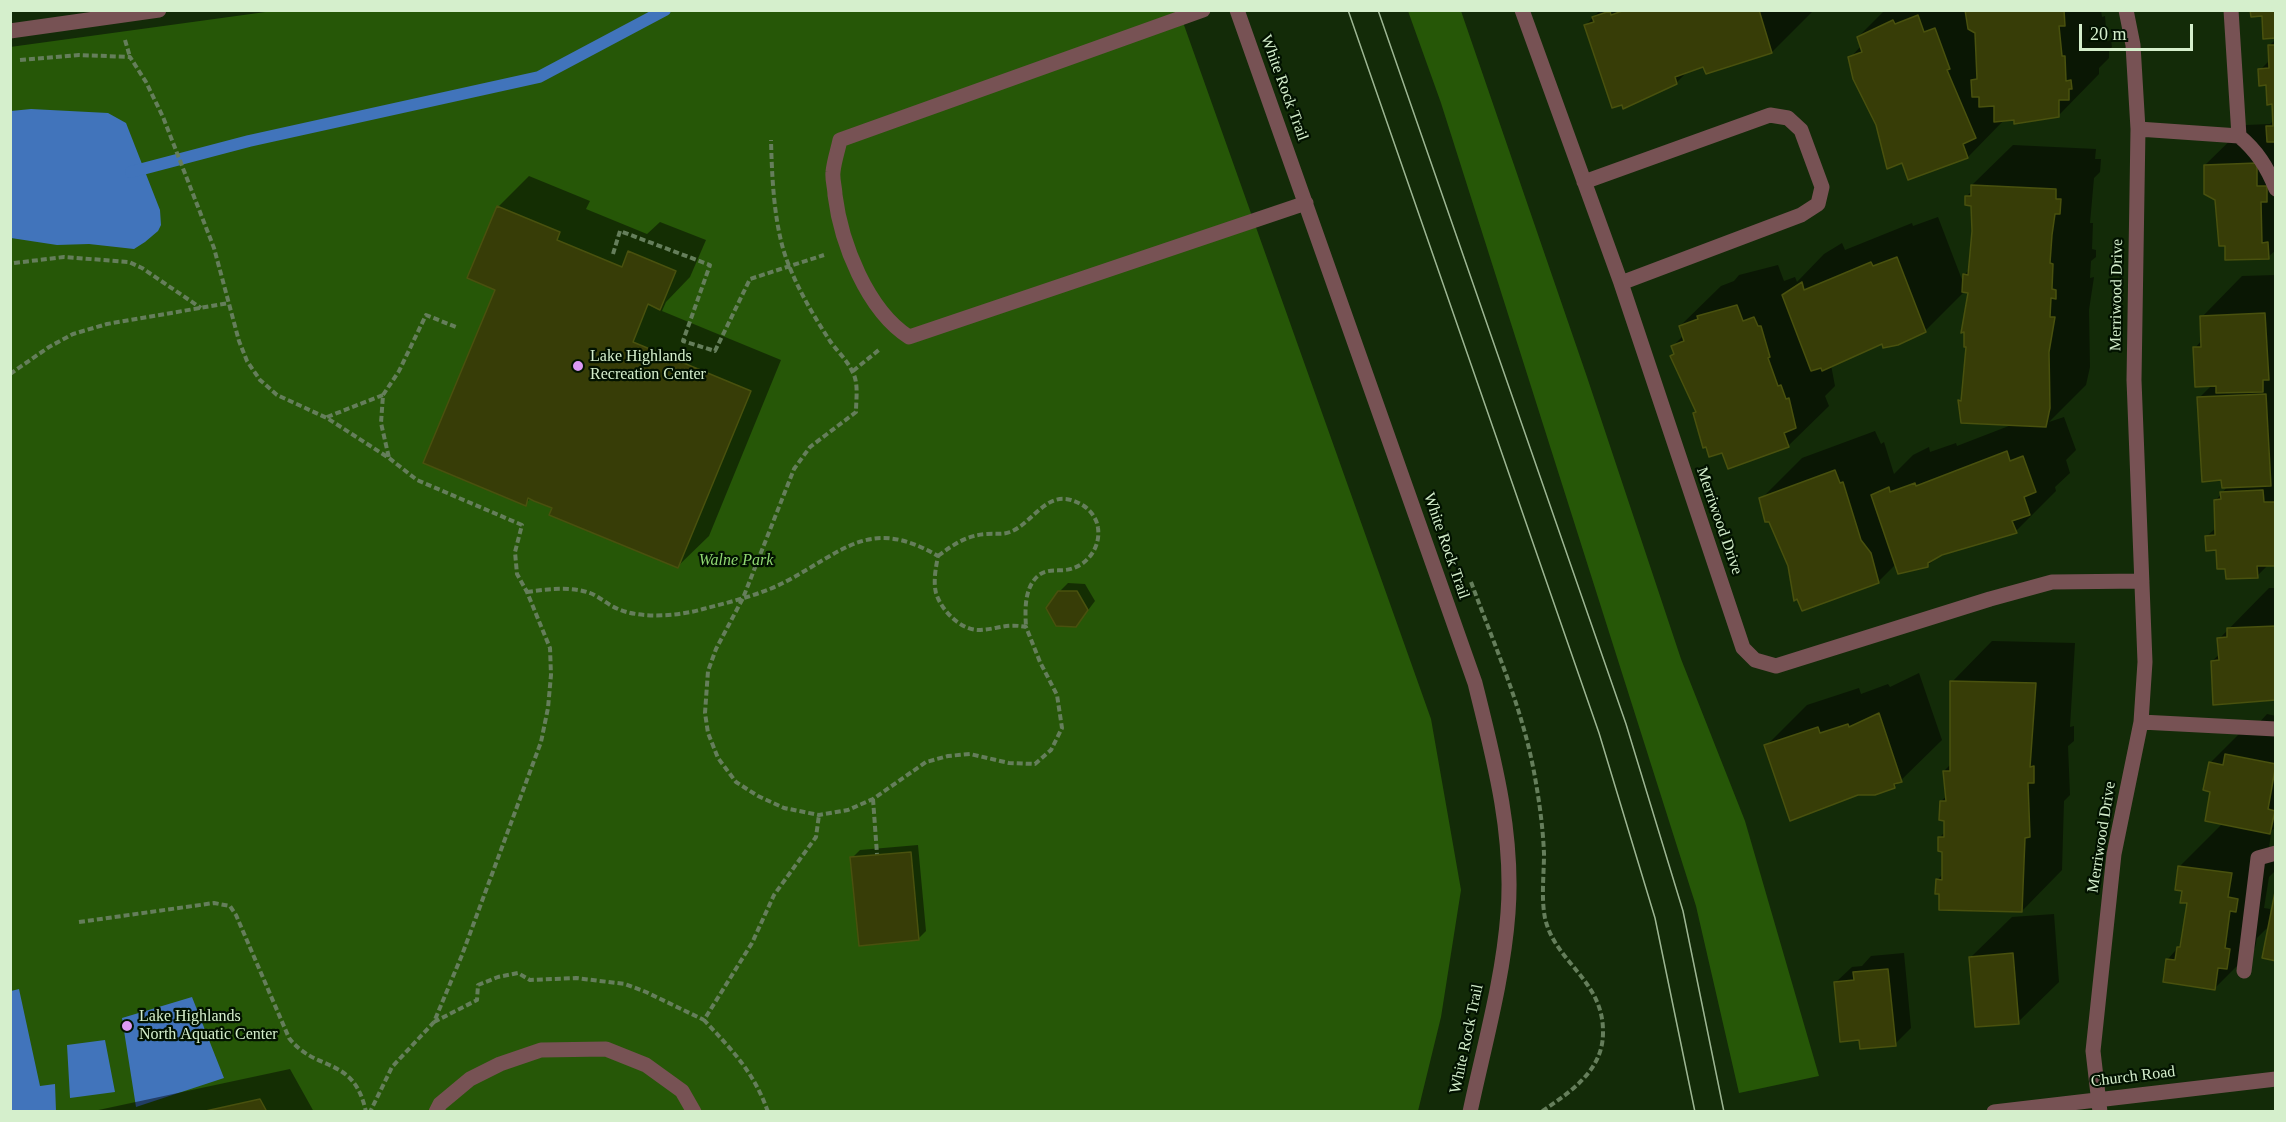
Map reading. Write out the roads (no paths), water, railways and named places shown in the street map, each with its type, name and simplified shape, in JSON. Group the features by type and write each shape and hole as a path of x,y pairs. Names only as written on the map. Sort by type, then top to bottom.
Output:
{"street":[{"path":"10,31 159,10"},
{"path":"1203,10 840,140 833,173 837,209 847,247 862,280 881,310 909,337 1306,203"},
{"name":"White Rock Trail","path":"1237,10 1475,683 1498,772 1509,866 1508,914 1499,976 1470,1112"},
{"name":"Merriwood Drive","path":"1522,10 1621,283 1743,648 1755,660 1776,666 2022,589 2052,582 2142,581"},
{"name":"Merriwood Drive","path":"2099,1105 2093,1052 2114,854 2141,722 2145,662 2134,380 2138,129 2133,45 2126,10"},
{"path":"2231,10 2239,136"},
{"path":"1584,182 1770,115 1788,118 1801,130 1822,188 1818,204 1801,215 1621,283"},
{"path":"2138,129 2239,136 2252,147 2268,170 2276,189"},
{"path":"2141,722 2276,729"},
{"path":"2244,971 2258,858 2276,853"},
{"path":"436,1112 440,1104 470,1079 500,1064 541,1050 596,1049 606,1049 646,1065 682,1091 694,1112"},
{"name":"Church Road","path":"1995,1112 2099,1105 2276,1078"}],"water":[{"path":"31,109 108,113 126,123 160,210 161,225 158,231 134,249 89,244 57,245 11,238 11,111"},
{"path":"19,989 40,1086 55,1084 56,1111 11,1111 11,991"},
{"path":"192,997 224,1078 136,1107 122,1018"},
{"path":"105,1040 115,1092 70,1098 67,1045"}],"waterway":[{"path":"131,172 249,141 539,77 665,10"}],"tram line":[{"path":"1348,10 1599,733 1655,918 1695,1112"},
{"path":"1378,10 1626,724 1683,911 1724,1112"}],"place":[{"name":"Lake Highlands Recreation Center","path":"578,366"},
{"name":"Lake Highlands North Aquatic Center","path":"127,1026"}],"park label":[{"name":"Walne Park","path":"736,561"}]}
